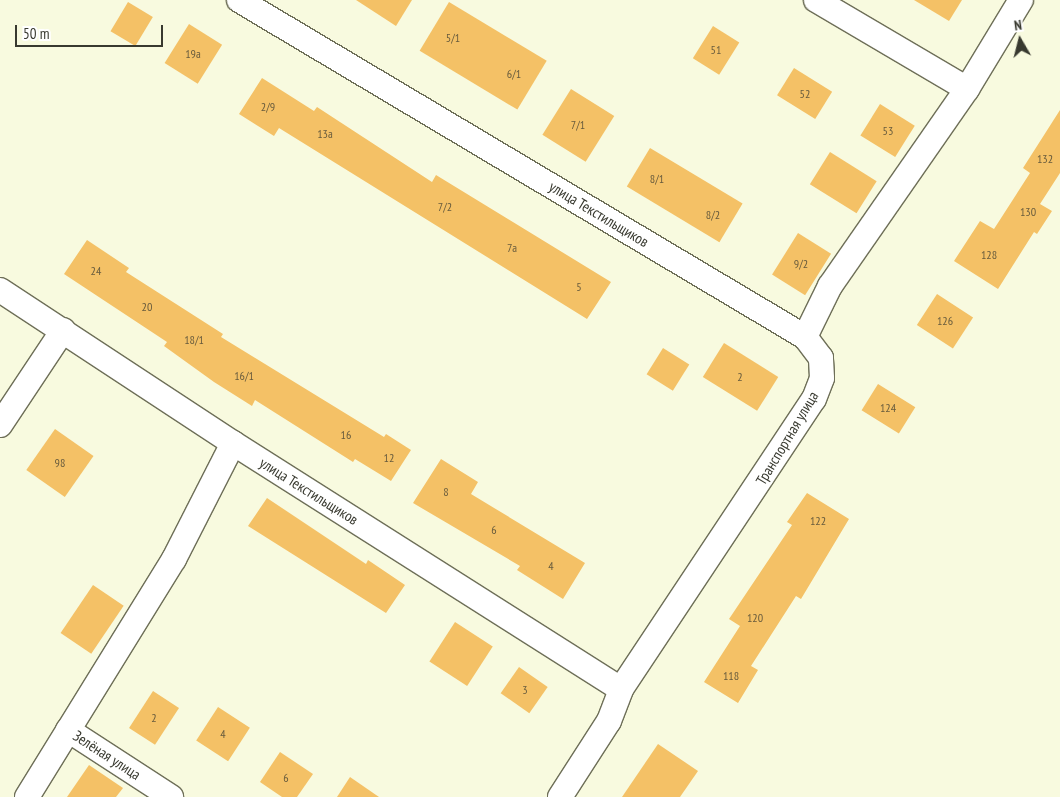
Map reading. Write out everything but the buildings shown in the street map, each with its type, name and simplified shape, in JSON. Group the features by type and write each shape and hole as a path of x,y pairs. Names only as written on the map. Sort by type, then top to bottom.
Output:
{"street":[{"name":"улица Текстильщиков","path":"239,0 805,336"},
{"path":"816,0 967,89"},
{"path":"805,336 830,286 967,89 1021,0"},
{"name":"улица Текстильщиков","path":"0,290 233,443 621,689"},
{"path":"0,425 63,330"},
{"name":"Транспортная улица","path":"560,797 609,721 621,689 814,399 822,378 821,358 805,336"},
{"path":"27,797 174,559 233,443"},
{"name":"Зелёная улица","path":"68,730 171,797"}]}
